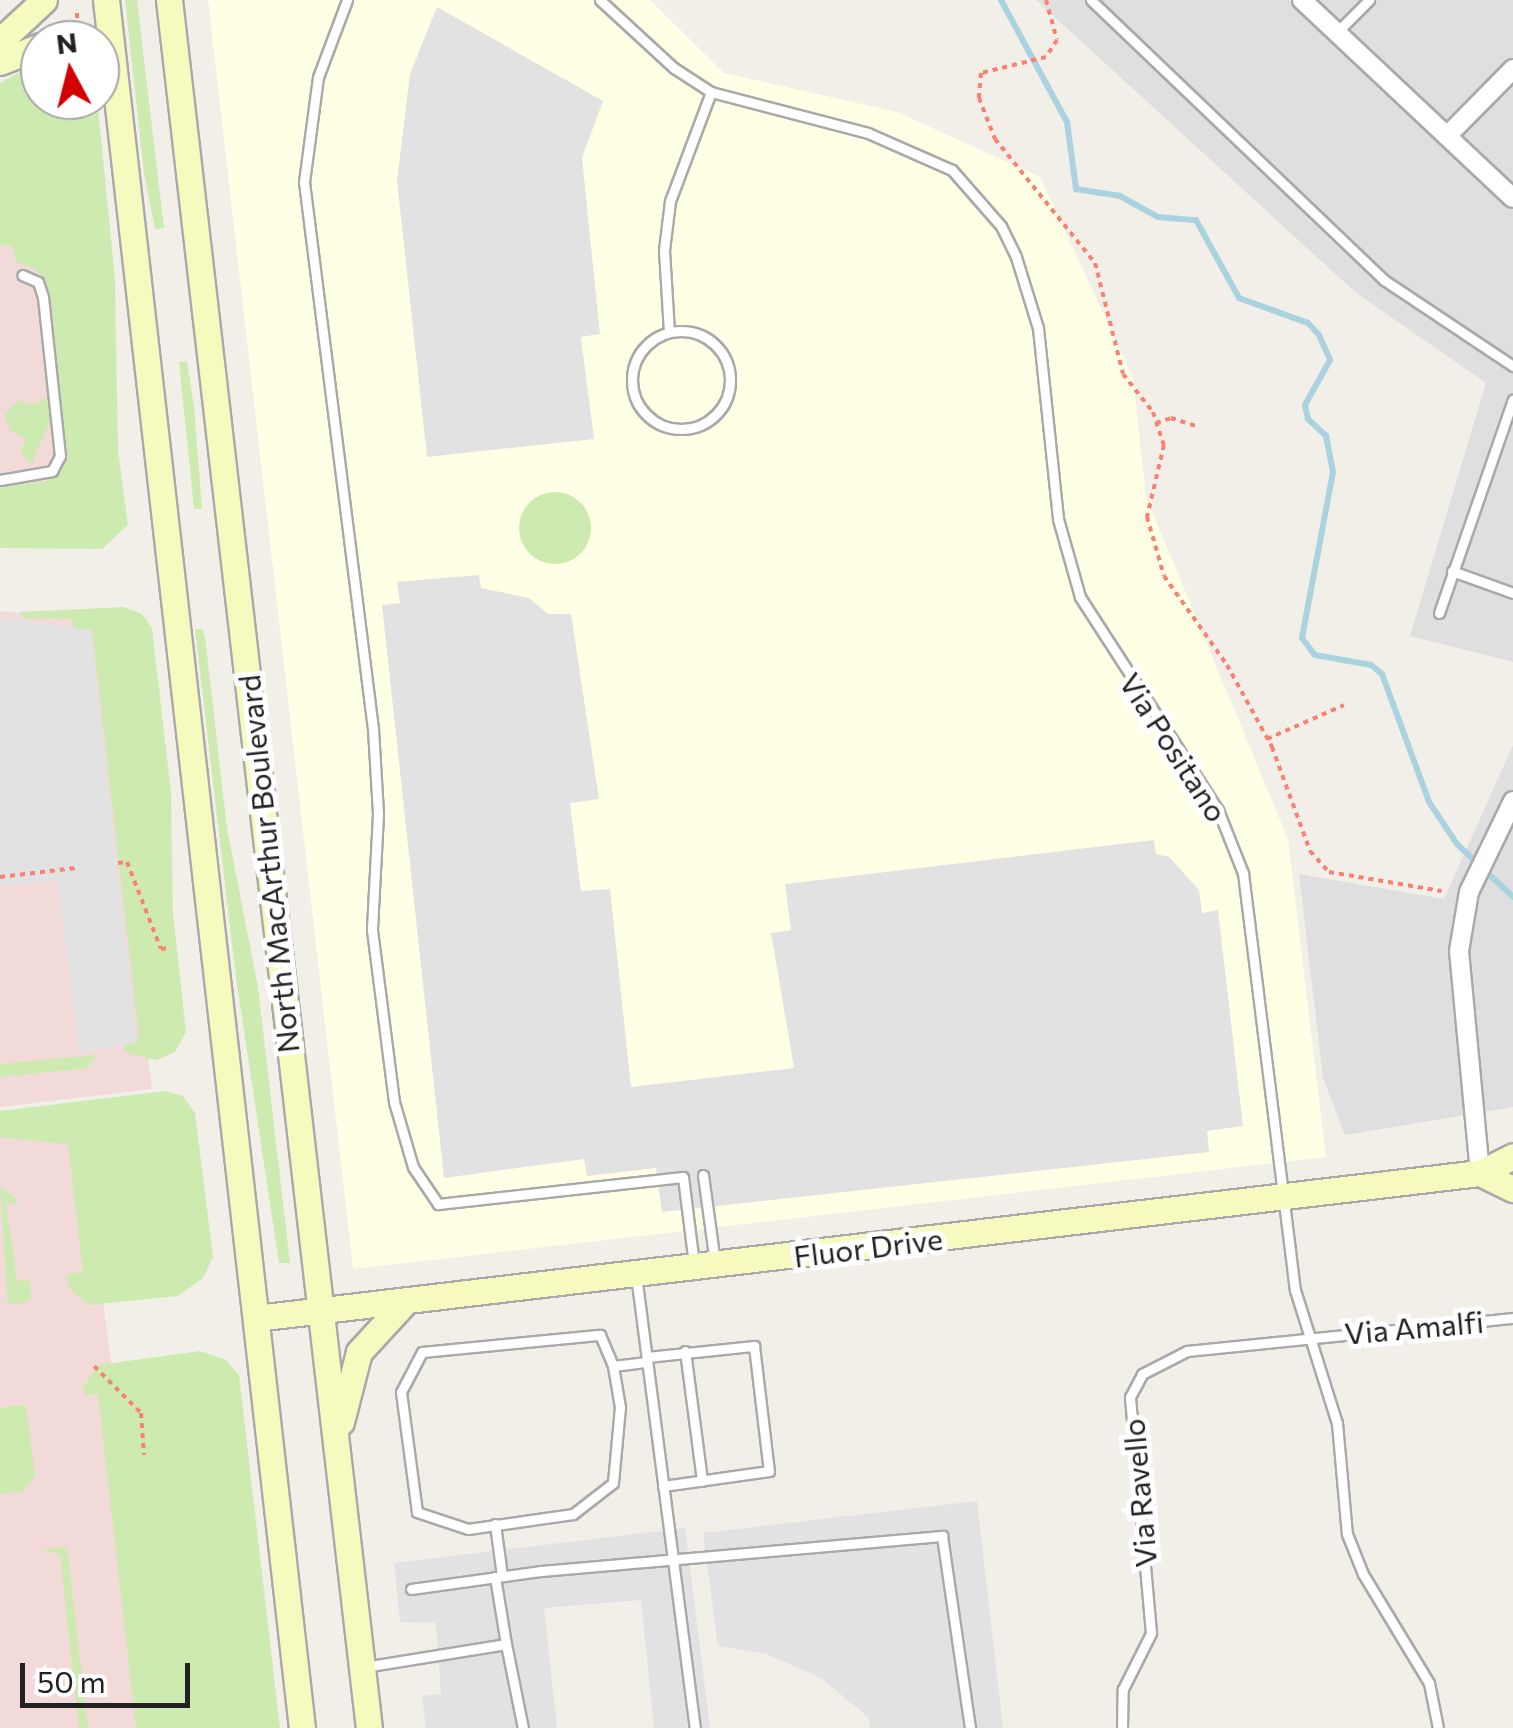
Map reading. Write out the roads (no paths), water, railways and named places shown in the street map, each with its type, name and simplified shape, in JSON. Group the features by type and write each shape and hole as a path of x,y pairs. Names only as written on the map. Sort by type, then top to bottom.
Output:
{"main road":[{"name":"North MacArthur Boulevard","path":"170,0 369,1728"},
{"path":"0,41 36,5"},
{"name":"North MacArthur Boulevard","path":"120,120 302,1728"},
{"name":"Fluor Drive","path":"256,1318 1480,1173 1513,1156"},
{"path":"1480,1173 1513,1189"},
{"path":"336,1451 359,1352 404,1303"}],"street":[{"path":"1302,0 1513,198"},
{"path":"1447,136 1513,68"},
{"path":"1480,1173 1459,951 1466,910 1497,827 1513,801"}],"lane":[{"path":"347,0 318,77 304,182 373,729 378,814 372,930 394,1102 413,1167 438,1204 683,1177 705,1267"},
{"name":"Via Positano","path":"600,0 674,68 711,92 910,148 952,170 1001,226 1038,328 1058,519 1080,597 1218,810 1243,873 1295,1290 1314,1336 1337,1423 1347,1534 1363,1574 1429,1683 1438,1728"},
{"path":"1091,0 1384,280 1513,366"},
{"path":"1336,33 1369,0"},
{"path":"669,332 664,250 670,202 711,92"},
{"path":"0,480 52,471 60,456 43,297 38,282 22,275"},
{"path":"669,332 702,335 726,358 730,391 712,419 698,427 666,428 640,409 633,395 634,363 654,338 669,332"},
{"path":"1439,613 1513,399"},
{"path":"1452,570 1513,592"},
{"path":"703,1175 705,1267"},
{"path":"636,1275 695,1728"},
{"name":"Via Amalfi","path":"1314,1336 1513,1318"},
{"path":"600,1335 613,1366 620,1407 613,1483 573,1514 468,1528 417,1512 402,1392 422,1352 600,1335"},
{"name":"Via Ravello","path":"1122,1728 1123,1689 1151,1632 1130,1397 1142,1374 1186,1352 1314,1336"},
{"path":"613,1366 685,1351 754,1346 770,1470 664,1486"},
{"path":"685,1351 702,1481"},
{"path":"494,1524 506,1644 523,1728"},
{"path":"411,1589 498,1577 942,1536 970,1728"},
{"path":"362,1667 506,1644"}],"waterway":[{"path":"1001,0 1067,122 1076,189 1120,196 1158,217 1196,220 1239,298 1308,323 1319,335 1330,360 1305,405 1308,419 1326,436 1333,472 1302,638 1315,655 1371,665 1382,674 1429,802 1457,844 1513,897"}]}
